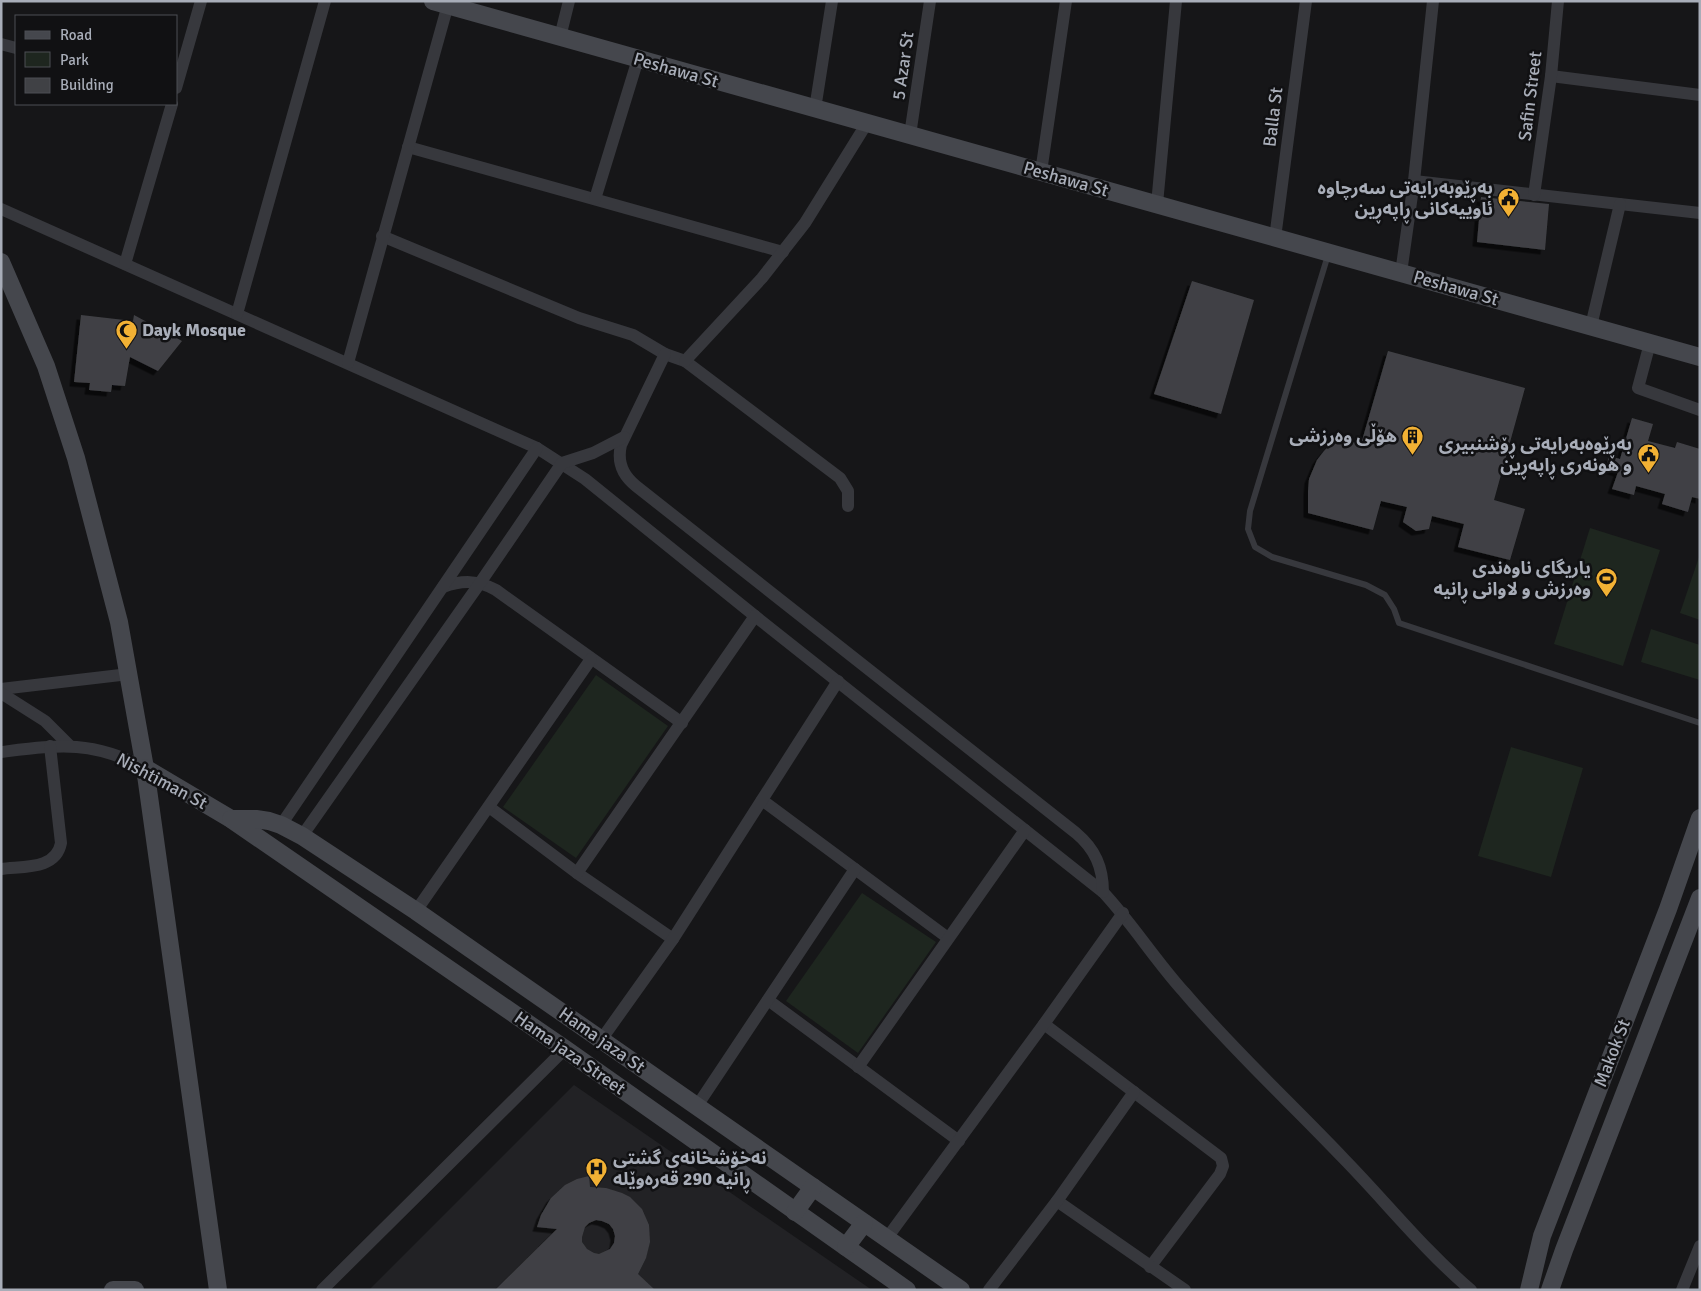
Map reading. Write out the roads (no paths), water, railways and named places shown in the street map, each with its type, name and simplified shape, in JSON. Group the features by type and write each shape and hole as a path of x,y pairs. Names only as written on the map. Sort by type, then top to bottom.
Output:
{"street":[{"path":"178,81 202,1"},
{"path":"237,314 325,1"},
{"path":"560,37 569,1"},
{"path":"815,109 832,1"},
{"name":"5 Azar St","path":"910,135 930,1"},
{"path":"1041,172 1066,1"},
{"path":"1156,204 1176,1"},
{"name":"Balla St","path":"1275,238 1306,1"},
{"path":"1401,273 1414,181 1433,1"},
{"name":"Safin Street","path":"1534,194 1551,76 1558,1"},
{"path":"348,363 408,146 443,3"},
{"name":"Peshawa St","path":"443,3 1700,357"},
{"path":"1,44 15,48"},
{"path":"595,199 638,59"},
{"path":"1551,76 1700,95"},
{"path":"125,264 172,105"},
{"path":"685,361 762,278 783,252 805,223 867,123"},
{"path":"408,146 783,252"},
{"path":"1414,181 1700,213"},
{"path":"1592,326 1620,204"},
{"path":"1,209 537,448 585,479 1103,892 1123,913 1167,972 1200,1010 1440,1261 1471,1290"},
{"path":"382,236 579,318 633,334 665,354 685,361 840,478 848,491 848,506"},
{"path":"1,262 46,366 76,458 119,622 145,768 218,1290"},
{"path":"1650,343 1638,388 1700,410"},
{"path":"665,354 624,437 619,453 619,461 625,476 1080,836 1091,848 1098,861 1102,875 1103,892"},
{"path":"302,836 562,463 593,453 624,437"},
{"path":"281,825 537,448"},
{"path":"443,588 461,582 480,583 496,590 682,723"},
{"path":"576,872 755,616"},
{"path":"416,911 591,659"},
{"path":"1,689 129,674"},
{"path":"601,1040 672,940 838,681"},
{"path":"1,693 45,720 70,746"},
{"path":"1,869 45,863 54,858 60,848 50,746"},
{"name":"Nishtiman St","path":"1,752 50,746 70,746 108,752 145,768 231,819"},
{"path":"762,800 948,938"},
{"path":"489,807 672,940"},
{"name":"Makok St","path":"1530,1290 1542,1236 1664,918 1700,818"},
{"name":"Hama jaza St","path":"231,819 256,819 281,825 302,836 416,911 961,1290"},
{"name":"Hama jaza Street","path":"231,819 565,1049 907,1290"},
{"path":"858,1067 1025,830"},
{"path":"697,1106 855,869"},
{"name":"Makok St","path":"1550,1290 1698,908"},
{"path":"887,1238 1123,913"},
{"path":"768,1000 959,1140"},
{"path":"1044,1024 1221,1158 1223,1166 1220,1174 1150,1267"},
{"path":"322,1290 565,1049"},
{"path":"989,1290 1057,1201 1134,1092"},
{"path":"796,1212 814,1187"},
{"path":"1057,1201 1184,1290"},
{"path":"846,1247 864,1222"},
{"path":"1682,1290 1700,1246"},
{"path":"113,1290 135,1290"}],"lane":[{"path":"1329,253 1250,511 1248,530 1255,547 1272,557 1366,585 1385,595 1394,609 1399,623 1700,723"}],"place":[{"name":"بەڕێوبەرایەتی سەرچاوە ئاوییەکانی ڕاپەڕین","path":"1509,217"},
{"name":"Dayk Mosque","path":"126,349"},
{"name":"هۆڵی وەرزشی","path":"1413,455"},
{"name":"بەڕێوەبەرایەتی ڕۆشنبیری و هونەری ڕاپەڕین","path":"1648,473"},
{"name":"یاریگای ناوەندی وەرزش و لاوانی ڕانیە","path":"1607,597"},
{"name":"نەخۆشخانەی گشتی ڕانیە 290 قەرەوێلە","path":"597,1187"}]}
